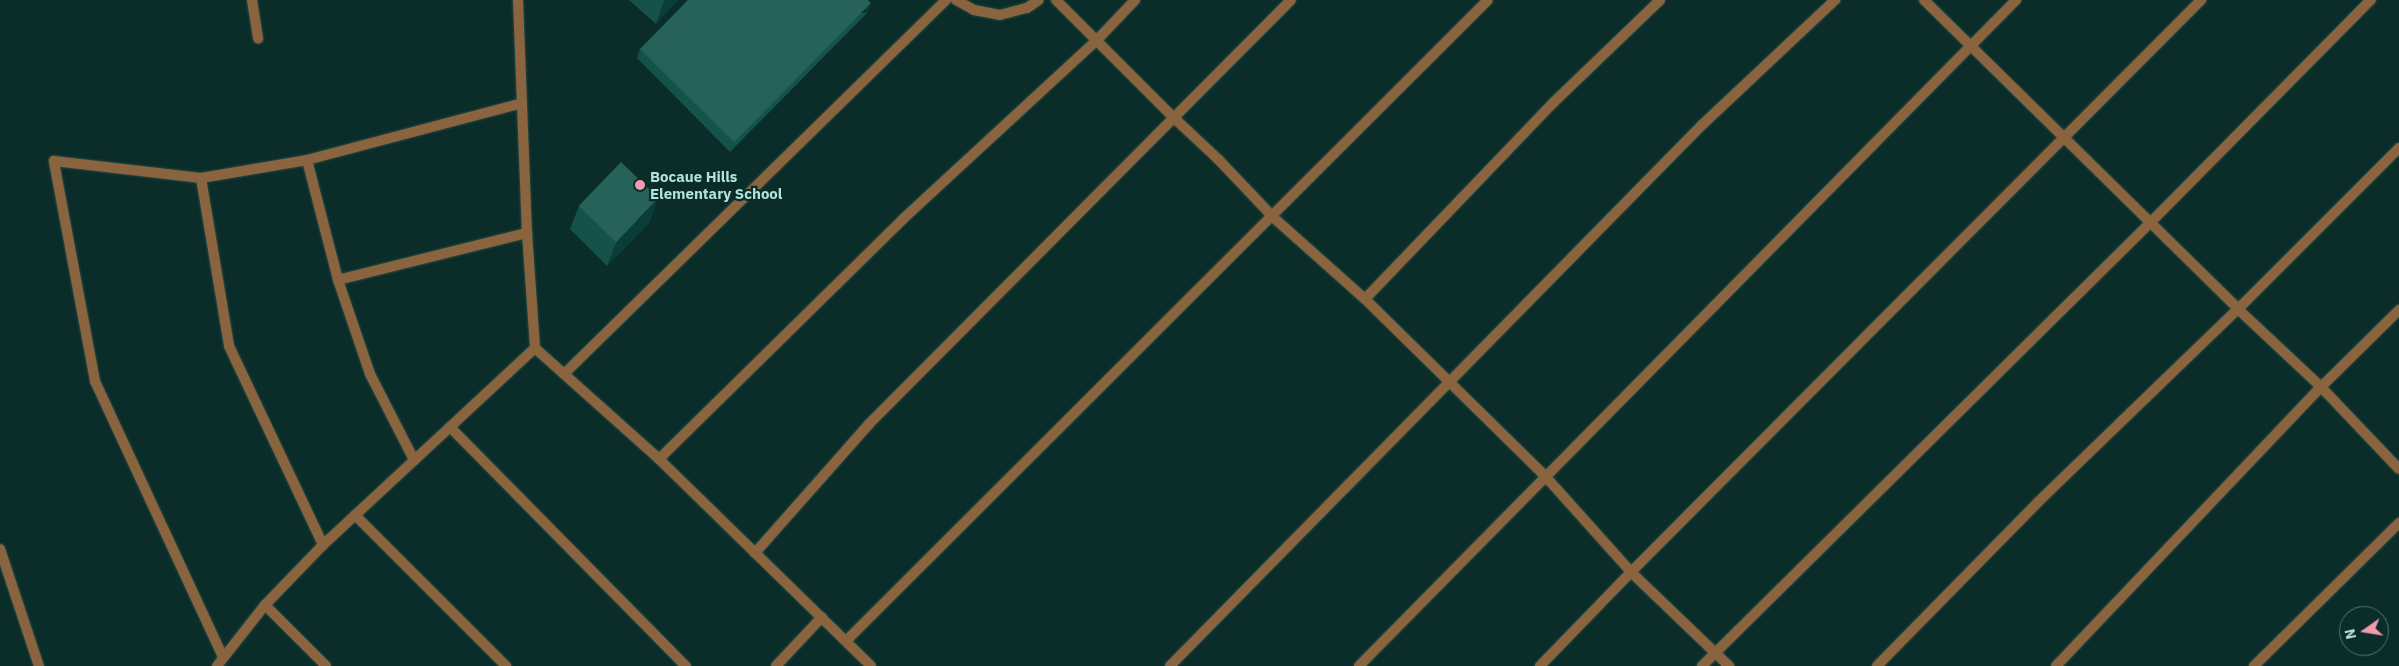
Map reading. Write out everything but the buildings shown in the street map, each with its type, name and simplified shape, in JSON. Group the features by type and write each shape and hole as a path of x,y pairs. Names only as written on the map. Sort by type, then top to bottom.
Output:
{"street":[{"path":"252,0 258,39"},
{"path":"518,0 527,233 535,348 659,459 871,666"},
{"path":"564,374 946,0"},
{"path":"956,0 974,10 1000,15 1027,8 1039,0"},
{"path":"1056,0 1098,39 1273,217 1364,299 1545,476 1631,572 1729,666"},
{"path":"659,459 903,219 1098,39 1135,0"},
{"path":"755,553 869,424 1291,0"},
{"path":"846,642 1488,0"},
{"path":"1364,299 1552,104 1660,0"},
{"path":"1170,666 1702,125 1835,0"},
{"path":"1924,0 2238,309 2321,386 2399,469"},
{"path":"1359,666 2016,0"},
{"path":"1540,666 1631,572 2201,0"},
{"path":"1702,666 2150,223 2371,0"},
{"path":"522,103 307,160 201,178 54,162 95,381 220,662 265,605 323,544 535,348"},
{"path":"1877,666 2038,502 2238,309 2399,148"},
{"path":"307,160 338,280 370,374 414,460"},
{"path":"201,178 229,346 323,544"},
{"path":"338,280 527,233"},
{"path":"2056,666 2321,386 2399,310"},
{"path":"450,427 686,666"},
{"path":"355,515 506,666"},
{"path":"2254,666 2399,523"},
{"path":"0,549 39,666"},
{"path":"265,605 326,666"},
{"path":"776,666 822,617"}],"place":[{"name":"Bocaue Hills Elementary School","path":"640,185"}]}
